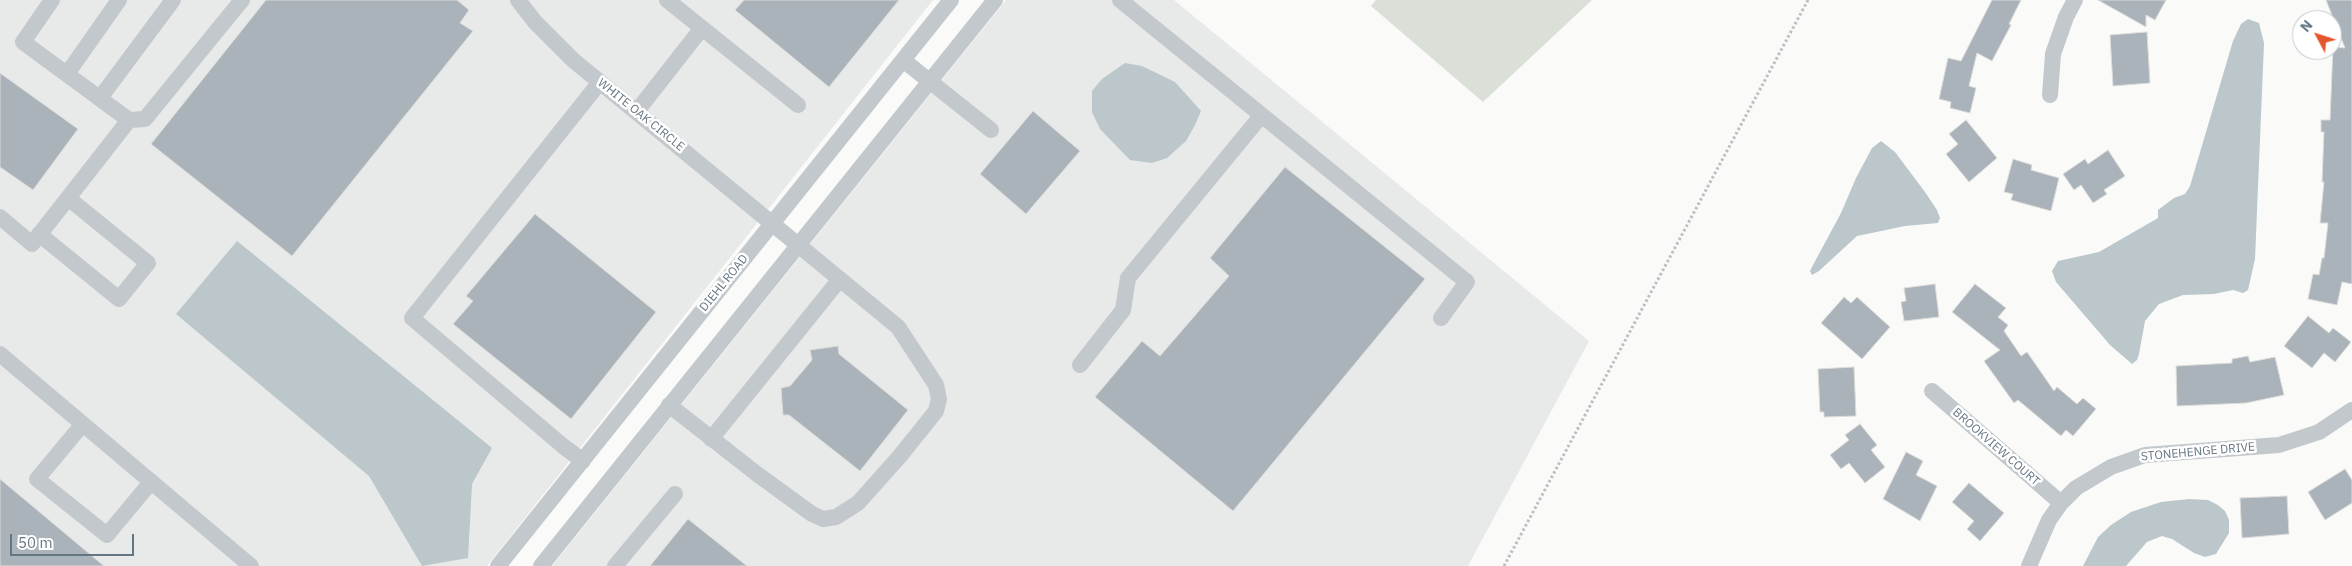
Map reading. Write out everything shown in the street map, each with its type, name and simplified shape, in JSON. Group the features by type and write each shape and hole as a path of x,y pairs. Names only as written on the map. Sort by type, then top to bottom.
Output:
{"street":[{"path":"52,0 23,42 129,120 145,119 242,0"},
{"path":"67,74 119,0"},
{"path":"100,98 173,0"},
{"name":"WHITE OAK CIRCLE","path":"518,0 555,43 600,82 898,327 936,386 939,399 936,411 900,456 858,503 836,517 823,520 812,514 711,439"},
{"path":"667,0 798,105"},
{"name":"DIEHL ROAD","path":"498,566 951,0"},
{"path":"541,566 994,0"},
{"path":"1120,0 1467,282 1441,318"},
{"path":"2050,95 2053,54 2066,17 2075,0"},
{"path":"637,111 702,28"},
{"path":"903,60 991,130"},
{"path":"583,460 563,446 412,318 600,82"},
{"path":"1080,365 1123,310 1128,278 1261,116"},
{"path":"0,217 32,244 129,120"},
{"path":"39,234 119,299 148,263 68,198"},
{"path":"669,405 711,439 840,279"},
{"path":"0,354 251,566"},
{"name":"BROOKVIEW COURT","path":"1932,391 2061,503"},
{"name":"STONEHENGE DRIVE","path":"2029,566 2049,520 2061,503 2076,488 2093,476 2128,459 2167,452 2279,445 2319,432 2352,410"},
{"path":"82,425 37,479 107,535 151,482"},
{"path":"615,566 675,494"}],"path":[{"path":"1504,566 1808,0"}],"shaded area":[{"path":"0,0 933,0 487,566 0,566"},
{"path":"1006,0 1174,0 1589,341 1468,566 552,566"},
{"path":"1376,0 1592,0 1483,102 1371,6"},
{"path":"2248,19 2259,23 2264,43 2255,259 2248,290 2243,293 2233,290 2214,294 2183,295 2159,304 2145,321 2139,354 2137,360 2132,364 2110,345 2056,282 2052,271 2058,261 2099,252 2158,218 2158,210 2174,198 2185,194 2190,186 2233,41 2241,24"},
{"path":"1125,63 1142,66 1175,82 1201,111 1186,141 1167,158 1152,163 1130,160 1100,129 1092,112 1092,91 1102,79"},
{"path":"1881,141 1895,152 1925,192 1937,210 1940,218 1938,223 1905,226 1857,236 1819,271 1812,275 1810,271 1841,213 1856,178 1872,148"},
{"path":"237,241 492,448 472,484 468,558 422,566 369,476 176,314"},
{"path":"2189,499 2208,500 2225,511 2229,520 2229,533 2216,554 2205,557 2194,553 2172,539 2162,536 2147,542 2126,566 2083,566 2098,537 2111,525 2131,512 2161,502"}],"building":[{"path":"266,0 457,0 469,10 460,23 473,31 292,256 151,144"},
{"path":"744,0 899,0 829,87 735,10"},
{"path":"1992,0 2021,0 2009,24 2011,25 1992,61 1977,53 1969,86 1976,88 1970,113 1950,108 1951,102 1939,99 1948,58 1961,61"},
{"path":"2098,0 2166,0 2155,20 2146,15 2146,27"},
{"path":"2326,0 2352,0 2352,284 2342,282 2337,305 2308,299 2313,274 2319,275 2322,258 2324,258 2328,223 2320,223 2324,182 2322,182 2324,132 2321,132 2321,120 2330,120 2332,60 2342,60 2342,48 2345,48 2342,40 2342,10 2330,10"},
{"path":"2147,32 2150,83 2113,86 2110,35"},
{"path":"0,73 78,129 33,190 0,167"},
{"path":"1033,111 1080,151 1026,214 980,174"},
{"path":"1966,120 1997,158 1969,182 1946,154 1958,144 1949,134"},
{"path":"2108,150 2125,176 2104,190 2107,194 2093,203 2081,185 2074,190 2063,174 2085,159 2088,164"},
{"path":"2013,159 2032,165 2031,170 2059,178 2051,211 2011,200 2013,194 2004,192"},
{"path":"1285,167 1425,279 1233,511 1095,397 1142,341 1160,356 1229,276 1210,258"},
{"path":"535,214 656,312 571,419 453,324 473,301 466,296"},
{"path":"1935,284 1939,317 1904,321 1901,302 1906,301 1904,288"},
{"path":"1975,284 2006,308 1998,317 2008,325 2004,331 2021,356 2027,352 2054,391 2057,387 2077,404 2083,398 2096,409 2073,436 2066,430 2061,436 2018,400 2014,403 1984,361 2000,350 1952,312"},
{"path":"1844,297 1851,303 1857,297 1890,327 1862,359 1821,323"},
{"path":"2308,316 2329,333 2333,328 2351,342 2335,362 2324,353 2312,368 2284,346"},
{"path":"838,346 839,354 908,410 860,471 789,415 783,415 781,388 790,386 812,360 810,350"},
{"path":"2248,356 2250,362 2275,357 2284,395 2246,403 2177,406 2176,366 2232,363 2232,359"},
{"path":"1854,367 1856,416 1824,417 1824,412 1820,412 1818,369"},
{"path":"1860,424 1877,445 1871,450 1885,467 1865,483 1849,463 1841,469 1830,455 1849,440 1845,435"},
{"path":"1906,452 1923,461 1916,475 1937,486 1920,521 1883,499"},
{"path":"2345,469 2352,480 2352,503 2325,520 2308,492"},
{"path":"0,479 104,566 0,566"},
{"path":"1969,483 2004,513 1980,541 1967,529 1974,521 1952,502"},
{"path":"2287,496 2289,534 2242,538 2240,498"},
{"path":"688,519 747,566 650,566"}]}
